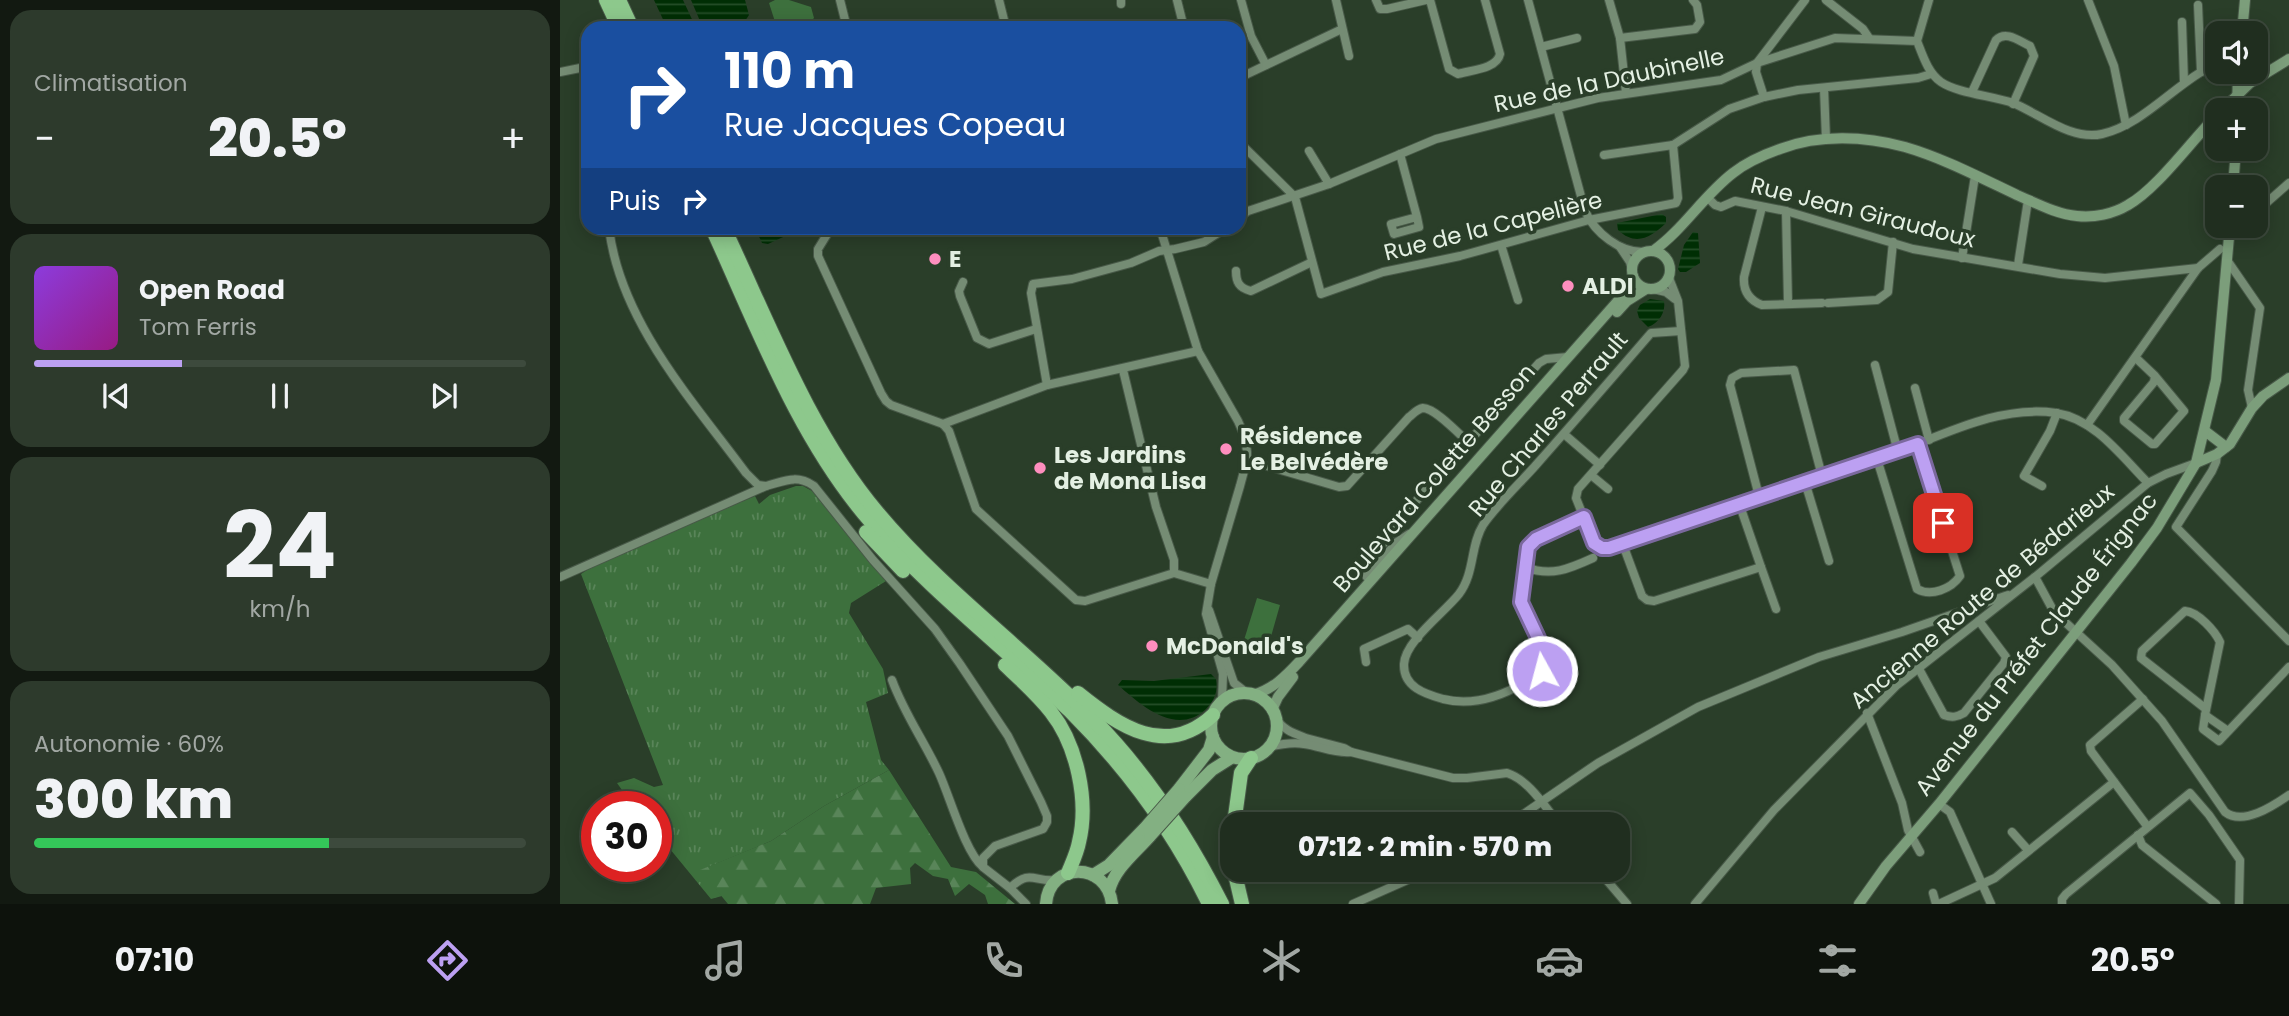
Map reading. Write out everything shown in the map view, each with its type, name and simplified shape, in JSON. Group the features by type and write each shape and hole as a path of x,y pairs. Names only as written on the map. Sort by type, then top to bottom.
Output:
{"highway":[{"path":"606,0 616,21"},
{"path":"619,0 629,21"},
{"path":"715,235 807,428 852,500 912,567 1069,711 1116,760 1174,840 1209,904"},
{"path":"727,235 805,399 832,450 867,500 902,541 1054,681 1118,746 1179,826 1222,904"},
{"path":"737,281 745,311 790,415 814,460 839,498 883,552 943,610 1016,674 1060,724 1072,750 1081,803 1079,842 1063,876"},
{"path":"902,541 1066,683 1125,726 1145,735 1174,736 1202,726 1213,715"},
{"path":"1236,812 1241,773 1251,758"},
{"path":"1237,882 1242,904"}],"main road":[{"path":"2243,21 2245,0"},
{"path":"2268,70 2289,59"},
{"path":"2236,97 2237,84"},
{"path":"2236,97 2248,84"},
{"path":"1682,226 1667,259 1669,278 1662,286 1649,289 1640,286 1632,273 1636,259 1682,226 1731,174 1745,164 1801,142 1859,139 1897,145 1927,155 2064,214 2093,216 2120,209 2144,194 2205,130"},
{"name":"Avenue du Préfet Claude Érignac","path":"1860,904 1912,834 1939,804 2157,528 2196,463 2216,380 2227,260 2233,238"},
{"path":"1649,251 1667,259"},
{"name":"Boulevard Colette Besson","path":"1251,694 1262,692 1282,680 1366,582 1415,531 1617,302 1632,273"},
{"name":"Boulevard Colette Besson","path":"1273,714 1287,684 1415,539 1622,306 1649,289"},
{"path":"2196,463 2222,450 2263,396 2289,378"},
{"path":"2205,431 2222,450"},
{"path":"1111,898 1112,881 1147,832 1182,793 1209,750 1213,737 1213,715 1222,701 1230,696 1251,694 1261,698 1273,714 1276,728 1269,747 1251,758 1231,758 1182,793"},
{"path":"1213,737 1222,751 1231,758"},
{"path":"1093,875 1109,865 1147,832"},
{"path":"1046,901 1050,888 1063,876 1085,872 1105,885 1111,898"}],"street":[{"path":"840,0 845,21"},
{"path":"999,0 1004,21"},
{"path":"1177,0 1182,21"},
{"path":"1241,0 1251,36 1266,65"},
{"path":"1336,0 1349,56"},
{"path":"1378,4 1387,9 1428,0 1449,69 1458,74 1494,64 1499,59 1500,54 1485,0"},
{"path":"1528,0 1589,220 1620,247 1630,262 1632,273"},
{"path":"1609,0 1620,38 1626,93"},
{"path":"1620,38 1695,29 1700,22 1697,5 1693,0"},
{"path":"1764,96 1756,72 1757,63 1805,0"},
{"path":"1826,0 1863,29 1869,38"},
{"path":"1929,0 1917,41 1931,74 1943,84 2013,104 2082,134 2098,135 2126,125 2184,82 2205,72"},
{"path":"2088,0 2114,66 2126,125"},
{"path":"2198,5 2201,72"},
{"path":"2182,22 2184,82"},
{"path":"1246,75 1342,29"},
{"path":"1972,92 1996,40 2006,35 2030,46 2034,56 2013,104"},
{"name":"Rue de la Daubinelle","path":"1246,212 1329,184 1436,139 1626,93 1721,79 1757,63 1835,37 1917,41"},
{"path":"1541,47 1577,38"},
{"path":"1773,42 1791,53"},
{"path":"560,72 581,69"},
{"path":"1604,155 1673,145 1729,109 1764,96 1798,90 1918,79 1931,74"},
{"path":"1824,88 1826,139"},
{"name":"Rue de la Capelière","path":"1312,262 1321,294 1383,272 1502,245 1589,220 1676,203 1678,198 1673,145"},
{"path":"1236,271 1238,284 1244,290 1251,291 1312,262 1294,197 1246,149"},
{"path":"1309,151 1329,184"},
{"path":"1400,154 1417,217"},
{"path":"1962,258 1975,176"},
{"path":"2268,201 2289,183"},
{"name":"Rue Jean Giraudoux","path":"1707,197 1721,207 1735,201 1786,211 1913,249 2060,274 2105,278 2198,268"},
{"path":"2018,265 2028,200"},
{"path":"1762,207 1744,277 1747,295 1762,305 1877,300 1888,292 1893,242"},
{"path":"1786,211 1788,303"},
{"path":"610,235 615,260 629,300 682,390 746,472 758,485 766,486"},
{"path":"825,235 818,249 818,256 886,401 943,424 949,431 976,509 1076,600 1085,601 1174,573 1211,584"},
{"path":"1162,235 1198,351 1245,437 1247,460 1211,584 1206,614 1223,674 1222,701"},
{"path":"1047,385 1031,293 1033,284 1072,279 1167,250 1204,242 1215,235"},
{"path":"1502,245 1518,300"},
{"path":"1620,247 1636,252 1649,251"},
{"path":"2087,425 2198,268 2220,249"},
{"path":"2227,260 2260,308 2248,390 2252,408"},
{"path":"2181,270 2191,280"},
{"path":"1669,278 1678,301 1685,366 1578,489 1576,498 1598,546 1602,548 1609,548 1898,452 1982,420 2008,414 2057,413 2072,416 2100,436 2148,483"},
{"path":"963,282 960,296 977,338 983,342 989,344 1036,329"},
{"path":"1649,289 1665,292 1678,301"},
{"name":"Rue Charles Perrault","path":"1525,567 1521,602 1544,657 1542,671 1494,697 1472,702 1429,695 1410,683 1405,673 1404,661 1410,646 1465,586 1483,526 1651,333 1681,331"},
{"path":"943,424 1047,385 1198,351"},
{"path":"1366,582 1368,566 1401,518 1539,363 1546,359 1568,357"},
{"path":"2136,358 2155,376 2184,411 2155,444 2152,444 2124,421 2124,418 2152,385 2155,376"},
{"path":"1875,365 1898,452"},
{"path":"1123,370 1156,507 1174,560 1174,573"},
{"path":"1759,496 1730,385 1732,378 1741,373 1794,370 1822,476"},
{"path":"1915,388 1928,440"},
{"path":"1247,460 1339,487 1347,486 1409,417 1423,408 1431,410 1469,443"},
{"path":"2042,486 2024,476 2057,413"},
{"path":"1564,434 1600,465"},
{"path":"1877,459 1917,589 1925,594 1936,592 1957,581 1960,576 1918,444"},
{"path":"2222,450 2212,471 2176,527 2289,641"},
{"name":"Ancienne Route de Bédarieux","path":"1695,904 1774,810 1897,685 2035,578 2148,483 2196,463"},
{"path":"1591,475 1608,489"},
{"path":"560,577 766,486 798,478 814,485 873,560 935,629 1008,736 1041,802 1047,816 1043,830 995,846 986,852 983,867"},
{"path":"1805,482 1829,561"},
{"path":"1740,503 1776,609"},
{"path":"1584,517 1536,539 1528,547 1525,567 1547,573 1563,572 1593,558"},
{"path":"1395,530 1396,542"},
{"path":"1366,582 1396,542 1415,531"},
{"path":"1622,542 1642,596 1647,600 1654,601 1761,567"},
{"path":"2035,578 2054,612 2112,665 2162,721 2220,807 2230,816 2249,816 2289,795"},
{"path":"1527,812 1598,763 1698,707 1819,657 1860,646 2011,595"},
{"path":"1208,604 1234,683 1251,694"},
{"path":"2206,712 2220,642 2216,634 2194,613 2185,611 2142,651 2141,658 2228,731 2289,667"},
{"path":"1919,669 1944,715 1958,717 1964,713 2006,657 1979,621"},
{"path":"1366,662 1364,649 1408,629 1418,638"},
{"path":"892,680 948,794 969,850 976,861 1026,904"},
{"path":"2143,699 2090,745 2091,751 2147,826"},
{"path":"1867,713 1893,778 1908,830 1920,852"},
{"path":"1273,714 1280,726 1288,731 1351,752 1453,778 1507,773 1520,779 1549,812"},
{"path":"1269,747 1286,743 1303,744 1343,753 1351,752"},
{"path":"1933,894 1938,904 1995,878 2114,782"},
{"path":"2062,904 2066,894 2190,793 2195,796 2240,860 2239,904"},
{"path":"1939,804 1950,812 1991,904"},
{"path":"2012,832 2028,850"},
{"path":"2138,835 2142,845 2216,904"},
{"path":"1010,888 1020,878 1050,881 1063,876"},
{"path":"1030,877 1038,883 1046,901"},
{"path":"1353,904 1403,882"},
{"path":"1608,882 1627,904"}],"green space":[{"path":"789,0 811,7 814,18 811,21 775,21 769,3"},
{"path":"796,486 812,491 886,581 851,603 849,613 883,669 888,693 866,702 881,760 889,770 824,806 771,841 701,870 722,896 711,899 672,851 672,791 623,791 617,783 634,778 654,787 663,785 581,574 596,564 755,496 759,504 770,495"},
{"path":"1257,598 1280,605 1268,647 1244,640"},
{"path":"889,770 951,867 976,872 1015,904 988,904 985,895 969,884 955,896 948,879 933,876 915,863 910,868 911,884 876,888 870,904 728,904 700,870 771,841 824,806"}],"shaded area":[{"path":"654,0 683,0 693,21 664,21"},
{"path":"691,0 745,0 749,15 745,21 700,21"},
{"path":"1662,214 1666,217 1666,223 1649,236 1631,238 1618,230 1617,223"},
{"path":"1693,232 1698,233 1700,263 1686,272 1680,272 1678,269 1684,245"},
{"path":"758,235 788,235 768,244 762,243"},
{"path":"1650,299 1664,301 1664,305 1658,320 1648,327 1639,318 1637,311 1640,305"},
{"path":"1211,674 1217,683 1212,702 1195,717 1183,720 1159,715 1118,685 1122,680 1154,681"}],"place":[{"name":"E","path":"935,259"},
{"name":"ALDI","path":"1568,286"},
{"name":"Résidence Le Belvédère","path":"1226,449"},
{"name":"Les Jardins de Mona Lisa","path":"1040,468"},
{"name":"McDonald's","path":"1152,646"}],"route":[{"path":"1542,671 1544,657 1521,602 1528,547 1536,539 1584,517 1594,543 1602,548 1609,548 1918,444 1943,523"}]}
